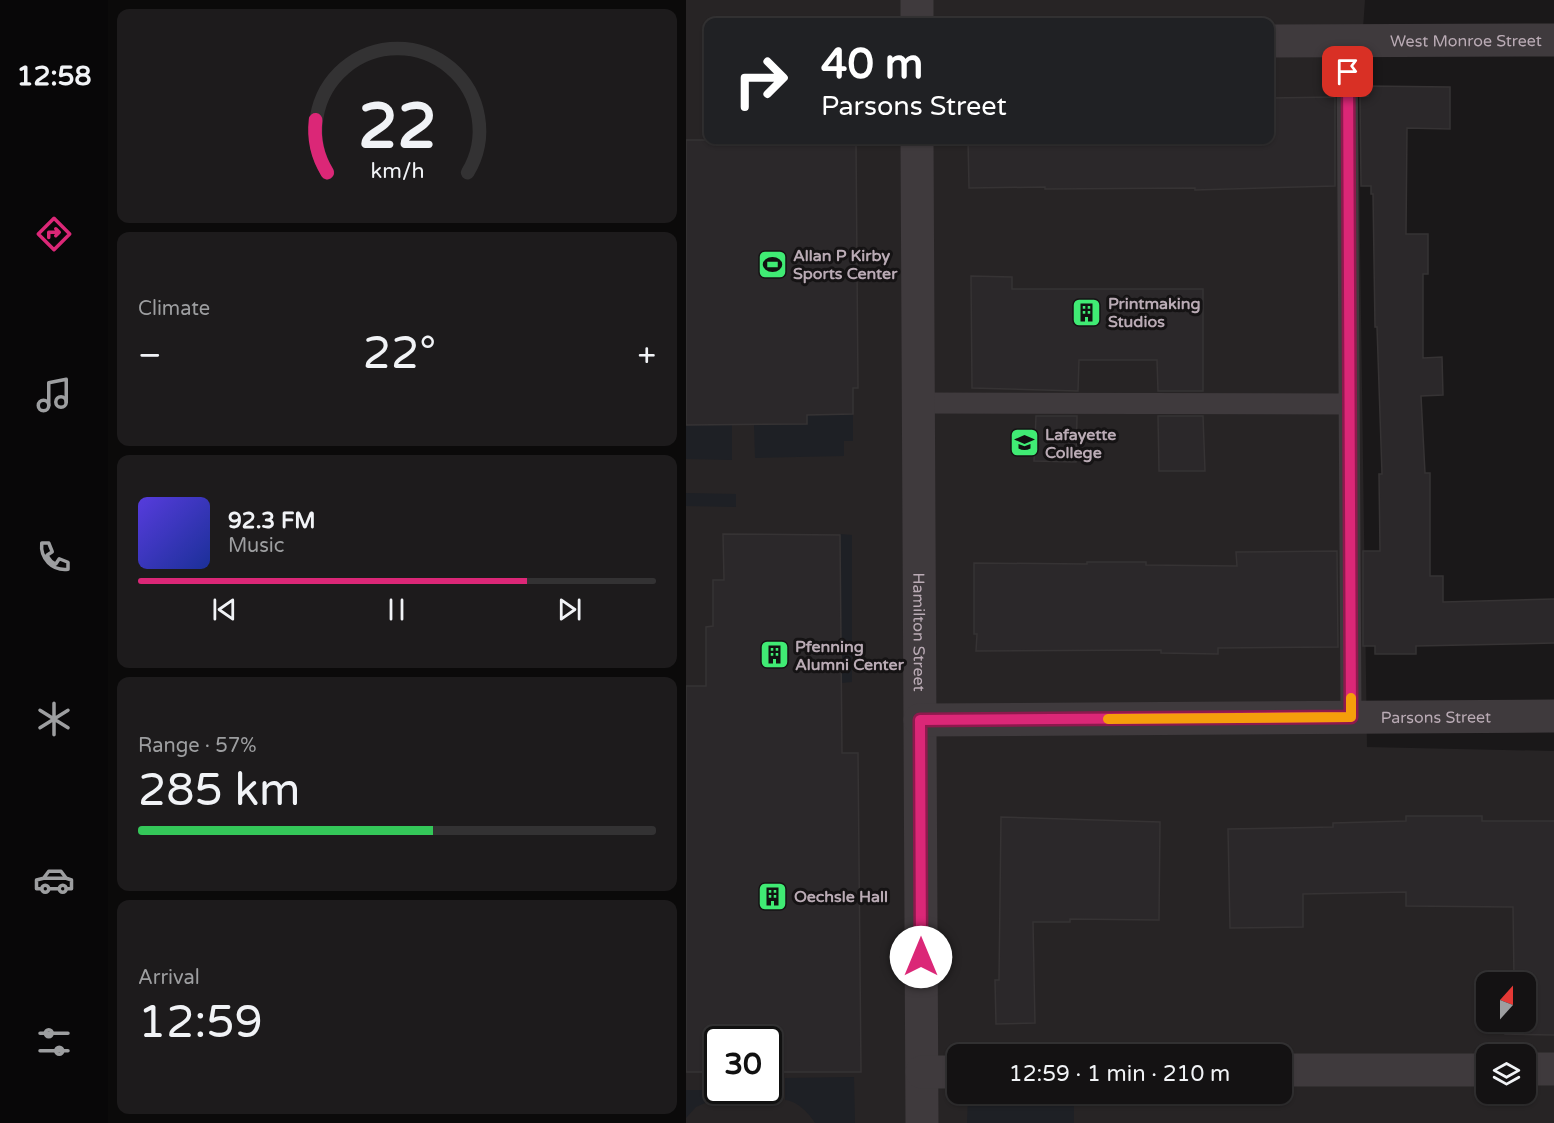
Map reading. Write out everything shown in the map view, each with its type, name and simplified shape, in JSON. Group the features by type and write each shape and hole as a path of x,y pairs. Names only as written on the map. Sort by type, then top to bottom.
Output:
{"street":[{"path":"917,0 917,18"},
{"name":"West Monroe Street","path":"1274,41 1554,40"},
{"name":"Hamilton Street","path":"917,144 922,1123"},
{"name":"Parsons Street","path":"920,720 1554,716"},
{"path":"1536,1070 1554,1069"},
{"path":"1292,1070 1476,1070"},
{"path":"922,1072 947,1072"}],"lane":[{"path":"1347,41 1351,717"},
{"path":"918,403 1349,404"}],"shaded area":[{"name":"Lafayette College","path":"686,0 1365,0 1358,99 1367,747 1554,751 1554,1123 686,1123"},
{"path":"853,414 853,441 844,441 844,456 755,458 754,424 807,423 807,415"},
{"path":"732,424 732,460 686,459 686,425"},
{"path":"686,493 736,494 736,507 686,506"},
{"path":"840,534 852,535 852,682 841,683"},
{"path":"854,1077 855,1123 815,1123 802,1108 785,1100 785,1078"},
{"path":"686,1090 704,1090 704,1104 696,1107 686,1118"},
{"path":"968,1104 1074,1104 1074,1123 967,1123"}],"building":[{"path":"1368,86 1450,87 1450,129 1407,128 1406,234 1428,234 1428,274 1423,274 1423,358 1442,357 1443,395 1421,396 1425,473 1430,473 1430,576 1443,576 1443,602 1555,599 1555,643 1416,646 1416,654 1375,654 1375,646 1363,646 1363,551 1380,551 1379,474 1382,474 1377,327 1375,327 1373,194 1371,194 1371,186 1361,186 1360,97 1368,96"},
{"path":"1335,97 1335,186 1195,190 1195,188 969,188 968,144 1274,144 1274,98"},
{"name":"Allan P Kirby Sports Center","path":"686,140 704,140 704,144 856,144 858,388 853,388 853,414 807,415 807,424 686,425"},
{"name":"Printmaking Studios","path":"971,276 1012,277 1012,289 1203,289 1203,391 1158,391 1157,360 1079,360 1078,391 972,388"},
{"path":"1036,416 1077,416 1076,462 1034,461"},
{"path":"1158,416 1203,416 1205,471 1159,471"},
{"name":"Oechsle Hall","path":"723,534 840,535 842,753 858,753 861,1072 782,1072 782,1026 704,1026 704,1072 686,1072 686,686 706,686 706,627 713,626 713,580 724,580"},
{"path":"1337,551 1338,647 1218,648 1218,654 1161,653 1161,650 976,651 974,563 1146,562 1146,565 1237,566 1236,552"},
{"path":"1406,816 1482,816 1482,821 1555,821 1555,1035 1505,1034 1505,1032 1536,1032 1536,972 1514,972 1513,907 1406,906 1406,892 1303,894 1303,927 1230,928 1228,829 1333,827 1333,823 1406,821"},
{"path":"1001,817 1160,822 1159,920 1070,919 1070,922 1033,922 1035,1023 996,1024 995,980 999,980"}],"slow traffic":[{"path":"1108,719 1351,717 1351,698"}],"place":[{"name":"Allan P Kirby Sports Center","path":"772,264"},
{"name":"Printmaking Studios","path":"1087,312"},
{"name":"Lafayette College","path":"1024,443"},
{"name":"Pfenning Alumni Center","path":"774,655"},
{"name":"Oechsle Hall","path":"773,896"}],"route":[{"path":"921,957 920,720 1351,717 1348,72"}]}
